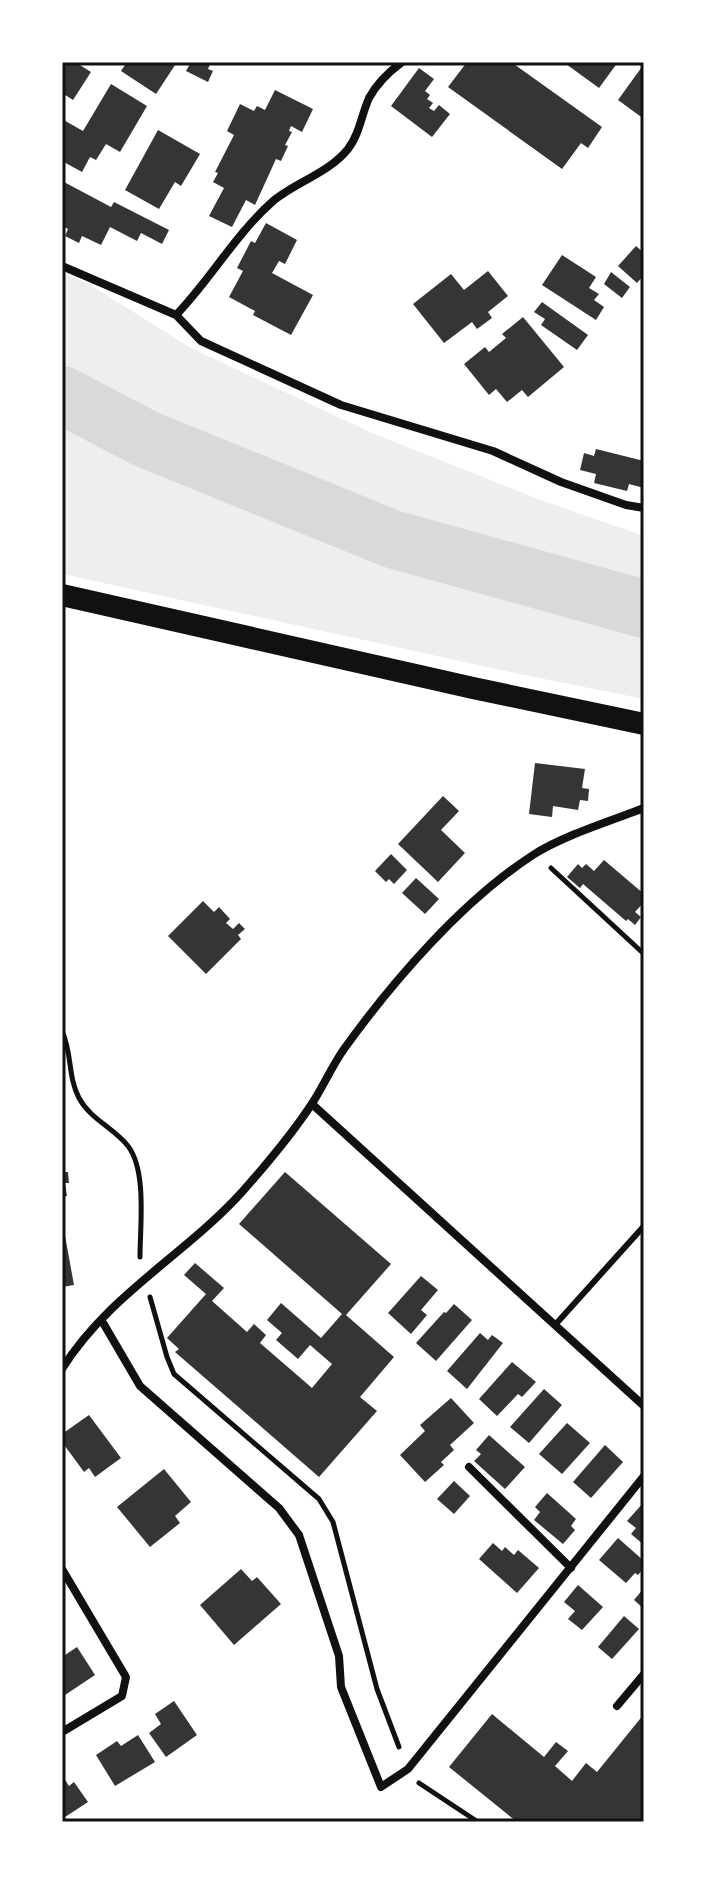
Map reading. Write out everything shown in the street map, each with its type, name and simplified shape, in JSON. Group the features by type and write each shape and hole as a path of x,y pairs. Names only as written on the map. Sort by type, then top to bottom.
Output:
{"highway":[{"path":"62,595 644,724"}],"street":[{"path":"176,315 273,201 346,152 359,131 370,96 392,69 402,62"},
{"path":"62,266 176,315 201,341 341,405 493,451 561,482 644,508"},
{"path":"62,1369 71,1355 145,1277 202,1233 244,1191 312,1104 343,1051 420,955 491,885 535,853 644,808"},
{"path":"312,1104 644,1406"},
{"path":"102,1321 140,1386 279,1508 299,1535 339,1656 341,1687 381,1787 408,1769 644,1476"},
{"path":"469,1467 571,1568"},
{"path":"62,1569 126,1677 122,1696 62,1732"},
{"path":"617,1706 644,1674"}],"lane":[{"path":"555,1325 644,1226"}],"path":[{"path":"535,853 644,954"},
{"path":"62,1031 79,1098 99,1121 129,1146 139,1171 140,1260 145,1277"},
{"path":"408,1769 415,1781 478,1822"}],"shaded area":[{"path":"62,274 86,282 189,347 372,433 538,499 644,536 644,699 62,574"}],"building":[{"path":"62,62 75,62 91,72 73,100 62,93"},
{"path":"127,62 177,62 156,94 121,71"},
{"path":"191,62 211,62 208,69 213,71 208,82 186,71"},
{"path":"467,62 511,62 602,127 588,148 581,143 562,169 448,87"},
{"path":"618,62 599,88 566,64"},
{"path":"644,64 644,119 618,100"},
{"path":"419,68 434,79 425,91 430,95 427,99 433,103 429,108 434,111 439,105 450,114 432,137 391,106"},
{"path":"111,84 147,106 120,152 106,144 96,160 90,157 82,172 62,161 62,119 83,131"},
{"path":"275,90 313,109 302,132 291,126 289,131 292,132 285,145 288,146 281,161 276,159 255,205 246,200 232,227 209,216 224,188 213,182 234,135 227,131 240,104 254,111 257,106 265,110"},
{"path":"158,130 200,154 181,186 175,182 159,209 125,190"},
{"path":"64,182 111,207 114,202 169,230 162,244 141,233 137,241 110,227 101,245 82,236 79,243 65,236 68,229 62,226"},
{"path":"266,223 297,240 285,264 279,261 272,273 313,295 291,335 253,315 255,311 229,297 243,271 237,268 251,241 255,243"},
{"path":"636,246 644,253 644,275 637,283 618,266"},
{"path":"562,255 596,277 589,288 599,294 594,300 604,307 596,320 542,285"},
{"path":"488,271 508,296 488,312 492,318 477,329 472,322 444,343 413,304 451,274 464,290"},
{"path":"611,272 630,287 622,298 604,284"},
{"path":"542,302 588,335 577,350 541,325 545,319 534,312"},
{"path":"523,317 564,367 528,397 522,390 507,402 496,389 489,395 464,364 485,347 489,352 506,338 502,334"},
{"path":"596,449 644,461 644,488 629,484 627,491 594,483 596,474 580,470 584,453 594,456"},
{"path":"535,763 585,769 582,788 589,789 588,801 580,800 578,810 553,806 552,817 529,814"},
{"path":"443,796 459,811 441,830 465,853 438,882 398,844"},
{"path":"391,854 407,870 394,884 389,879 386,882 375,871"},
{"path":"604,860 644,894 644,902 635,912 641,917 635,925 628,919 626,921 583,884 580,888 567,877 578,864 582,868 586,864 594,871"},
{"path":"416,878 439,899 425,914 402,893"},
{"path":"203,901 214,912 219,907 230,919 226,923 233,929 239,923 245,929 238,935 241,939 206,974 168,936"},
{"path":"62,1172 68,1172 69,1183 65,1183 67,1196 62,1197"},
{"path":"285,1172 391,1264 346,1315 394,1357 360,1397 377,1411 319,1477 175,1352 179,1349 167,1338 206,1294 184,1275 195,1263 224,1288 212,1301 247,1332 254,1324 266,1335 260,1343 312,1388 332,1364 310,1345 298,1359 276,1340 282,1333 267,1320 281,1303 321,1338 342,1314 239,1224"},
{"path":"62,1219 74,1285 62,1287"},
{"path":"421,1276 438,1290 421,1310 427,1315 411,1334 388,1313"},
{"path":"454,1304 472,1320 436,1361 416,1343"},
{"path":"480,1333 488,1340 492,1335 503,1343 467,1389 447,1371"},
{"path":"512,1362 536,1382 522,1397 518,1394 497,1416 479,1399"},
{"path":"544,1389 562,1405 529,1443 510,1427"},
{"path":"451,1398 474,1423 450,1445 454,1450 441,1462 444,1465 425,1482 400,1455 425,1431 420,1425"},
{"path":"89,1415 121,1458 95,1477 89,1468 84,1472 62,1442 62,1434"},
{"path":"567,1423 590,1443 562,1474 539,1454"},
{"path":"489,1435 525,1467 505,1489 474,1461 481,1454 476,1450"},
{"path":"605,1445 623,1462 591,1498 573,1482"},
{"path":"164,1469 191,1502 175,1516 180,1523 150,1547 117,1507"},
{"path":"454,1481 470,1496 454,1514 437,1499"},
{"path":"547,1493 576,1519 571,1526 575,1530 563,1544 534,1520 540,1512 535,1507"},
{"path":"644,1502 644,1545 631,1534 636,1528 627,1521"},
{"path":"618,1538 644,1561 644,1568 626,1583 599,1560"},
{"path":"493,1543 502,1551 505,1547 514,1555 518,1550 539,1568 517,1593 479,1559"},
{"path":"241,1569 252,1581 257,1577 281,1604 234,1645 200,1605"},
{"path":"578,1585 603,1607 582,1630 568,1619 575,1611 564,1602"},
{"path":"644,1588 644,1609 634,1600"},
{"path":"624,1616 639,1629 612,1659 598,1647"},
{"path":"77,1647 95,1675 62,1697 62,1657"},
{"path":"174,1701 197,1735 166,1757 149,1733 161,1724 155,1714"},
{"path":"492,1714 544,1757 556,1742 568,1751 555,1766 572,1781 586,1763 597,1772 644,1714 644,1822 517,1822 449,1767"},
{"path":"138,1735 155,1762 115,1786 96,1755 117,1741 121,1746"},
{"path":"62,1775 69,1786 74,1782 88,1802 62,1819"}],"waterway":[{"path":"62,395 146,439 392,539 644,609"}]}
